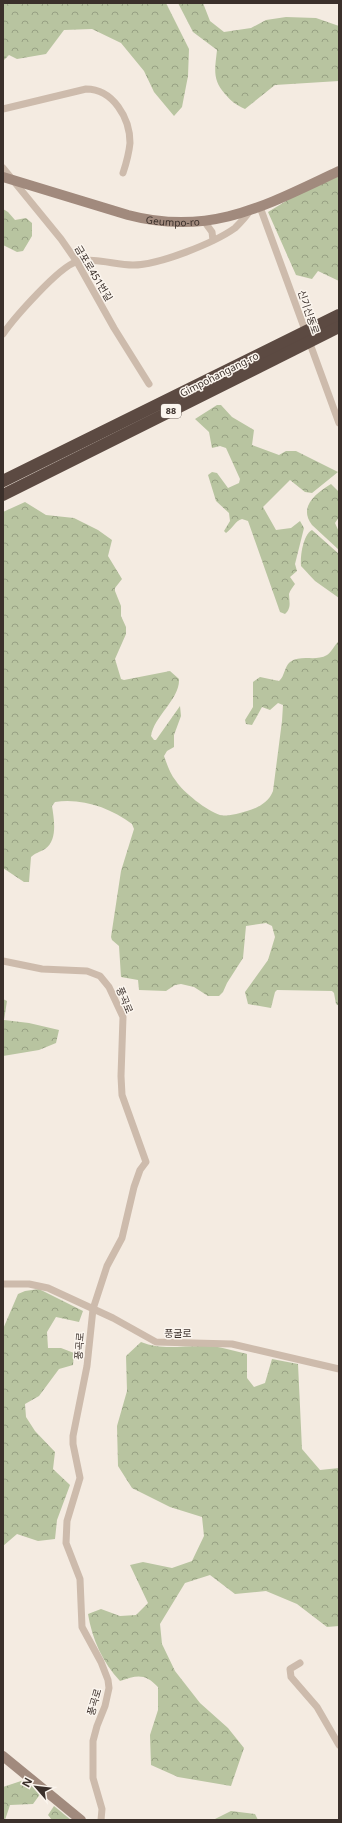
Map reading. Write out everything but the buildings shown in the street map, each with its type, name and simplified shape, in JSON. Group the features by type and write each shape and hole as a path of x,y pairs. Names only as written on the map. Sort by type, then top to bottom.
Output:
{"highway":[{"name":"Gimpohangang-ro","path":"3,481 339,315"},
{"name":"Gimpohangang-ro","path":"3,495 339,327"}],"main road":[{"name":"Geumpo-ro","path":"8,178 144,219 174,223 204,221 249,212 339,171"},
{"path":"3,1756 81,1820"}],"street":[{"path":"3,109 86,89 92,89 105,94 116,105 124,118 128,130 129,151 123,173"},
{"name":"금포로451번길","path":"3,168 8,178 61,239 77,262 114,328 149,384"},
{"path":"30,202 32,193 41,188"},
{"name":"신기신동로","path":"260,207 279,256 328,397 339,423"},
{"path":"3,334 62,270 77,262 86,260 124,264 144,264 173,256 213,240 234,228 249,212"},
{"path":"204,221 212,232 213,240"},
{"name":"풍곡로","path":"3,961 42,968 78,970 93,973 100,976 109,987 123,1017 121,1076 122,1095 146,1162 136,1180 125,1229 107,1266 93,1309 87,1366 72,1444 80,1478 69,1511 65,1534 67,1549 81,1586 82,1627 101,1662 109,1688 105,1706 93,1741 93,1778 102,1809 101,1820"},
{"name":"풍굴로","path":"3,1284 19,1283 39,1286 113,1318 156,1342 232,1344 339,1369"},
{"path":"300,1663 290,1670 289,1673 317,1707 339,1745"}],"green space":[{"path":"3,3 166,3 189,49 188,76 182,107 174,116 154,92 144,71 121,43 92,29 64,30 46,54 17,59 9,55 3,61"},
{"path":"178,3 203,3 210,21 224,32 251,28 266,20 286,17 316,18 339,26 339,81 275,85 245,109 242,108 234,103 225,94 218,83 215,74 217,50 193,32"},
{"path":"339,176 339,281 318,271 312,279 296,275 268,212 296,195"},
{"path":"3,209 15,220 26,218 32,223 32,236 23,251 17,252 3,245"},
{"path":"217,405 221,405 232,417 254,430 252,445 279,455 286,451 296,451 338,472 312,493 305,492 290,480 263,507 276,530 291,528 300,521 304,528 295,564 297,571 290,577 295,584 289,593 289,609 285,614 280,612 248,521 242,519 226,533 224,531 230,521 229,513 216,501 208,475 212,472 217,473 228,488 239,483 240,479 226,448 220,446 212,448 209,432 195,419"},
{"path":"331,484 339,492 339,517 335,523 339,532 339,550 312,525 308,518 307,512 308,506 315,496"},
{"path":"25,502 46,515 74,518 98,530 112,540 108,556 122,579 115,588 115,591 121,606 121,616 126,627 126,634 115,659 121,679 124,680 170,671 179,679 175,694 157,721 151,736 154,740 156,740 180,706 181,716 174,735 174,747 167,751 164,756 170,772 179,785 196,801 215,813 226,816 251,810 266,801 273,791 283,705 278,703 270,710 262,707 252,725 246,724 245,720 253,707 253,682 260,677 279,681 290,662 299,659 318,658 327,655 339,641 339,1006 336,1004 334,993 332,991 277,990 275,992 271,1008 248,1004 245,992 268,960 275,937 272,926 266,923 246,926 243,958 223,992 219,996 208,996 194,987 181,984 175,985 166,991 139,990 138,980 121,977 119,946 112,940 111,937 121,871 134,829 132,824 115,813 86,803 65,801 55,802 52,806 54,829 52,840 45,849 31,857 29,882 24,882 3,868 3,512"},
{"path":"312,530 339,554 339,598 315,581 301,566 304,541 306,536"},
{"path":"3,999 7,1001 4,1020 29,1023 59,1030 56,1043 39,1050 3,1056"},
{"path":"39,1289 83,1311 79,1322 56,1317 47,1332 48,1348 61,1348 74,1353 73,1365 59,1369 39,1396 25,1404 26,1417 35,1431 55,1452 53,1469 70,1485 57,1520 55,1539 38,1541 17,1534 3,1546 3,1329 18,1294 25,1291"},
{"path":"141,1342 149,1345 165,1347 211,1346 247,1354 247,1378 254,1387 265,1383 272,1359 298,1364 302,1449 320,1470 339,1468 339,1626 327,1627 297,1604 266,1591 235,1594 210,1575 185,1583 160,1624 162,1644 175,1671 200,1703 228,1728 244,1748 231,1786 178,1777 151,1765 150,1735 158,1710 158,1687 149,1679 140,1676 131,1677 120,1681 108,1666 99,1650 92,1632 88,1614 101,1609 120,1616 136,1615 148,1603 130,1565 143,1562 172,1568 192,1561 204,1536 202,1517 170,1507 132,1488 118,1466 117,1426 127,1391 126,1356"},
{"path":"24,1780 41,1793 33,1804 10,1805 5,1820 3,1820 3,1787"},
{"path":"54,1806 71,1820 52,1820 48,1815"},
{"path":"231,1811 255,1814 258,1820 213,1820"}]}
